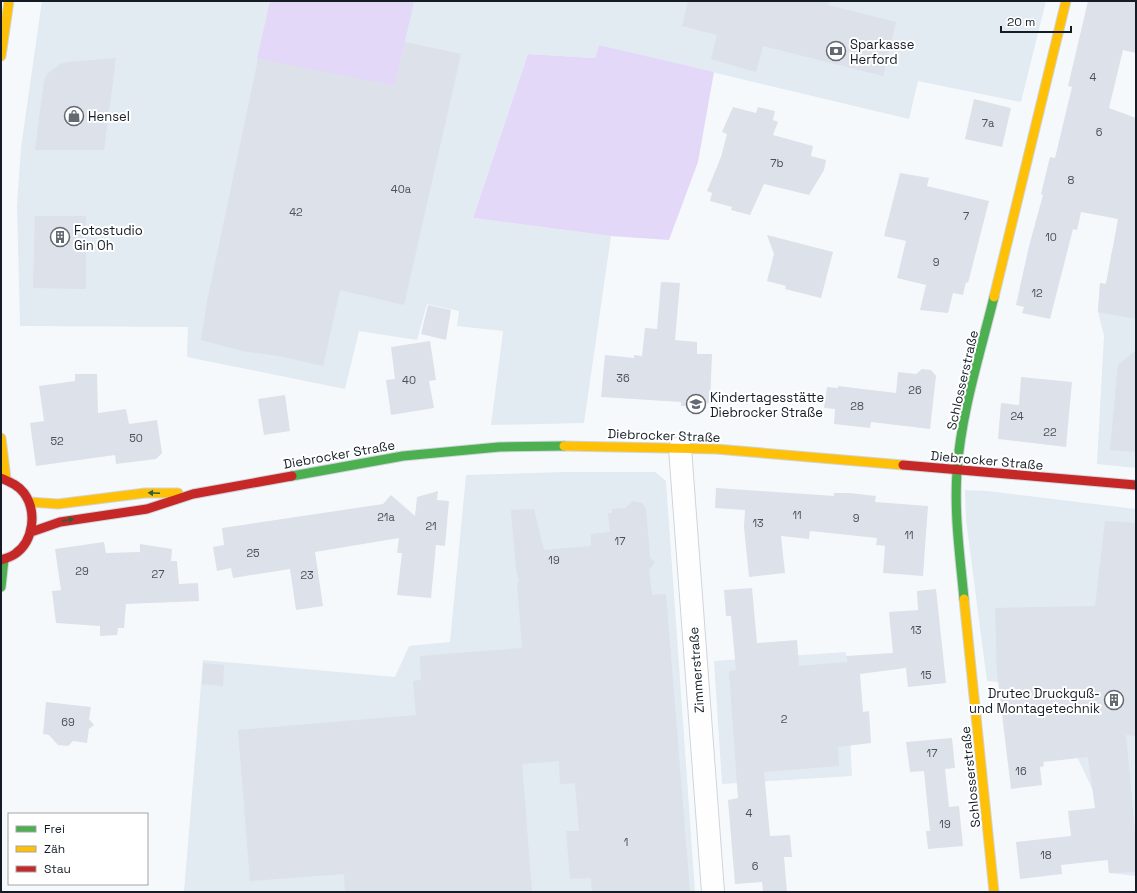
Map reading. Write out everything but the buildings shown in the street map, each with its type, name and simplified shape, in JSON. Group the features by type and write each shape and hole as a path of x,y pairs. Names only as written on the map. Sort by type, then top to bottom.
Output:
{"main road":[{"path":"1,56 9,1"},
{"name":"Schlosserstraße","path":"994,892 956,520 957,470 965,418 1066,1"},
{"path":"1,438 4,479 16,484 24,492 30,502 34,517 31,532 23,547 3,559 1,587"},
{"name":"Diebrocker Straße","path":"31,532 66,520 147,509 193,494 403,456 462,450 596,446 680,448 787,454 1136,485"},
{"name":"Diebrocker Straße","path":"30,502 58,504 145,492 193,494"}],"street":[{"name":"Zimmerstraße","path":"680,448 713,892"}],"shaded area":[{"path":"42,1 1046,1 1021,102 918,81 909,119 599,45 595,58 528,54 473,218 611,236 584,423 491,425 503,331 457,326 459,311 427,304 417,340 359,331 345,389 187,357 188,327 20,326 17,206 21,147"},
{"path":"270,1 414,1 395,86 257,59"},
{"path":"599,45 714,72 698,162 669,240 611,236 473,218 528,54 595,58"},
{"path":"1136,185 1136,468 1097,464 1104,336 1098,312 1100,283 1106,284 1112,251"},
{"path":"565,472 655,472 666,481 695,892 184,892 203,660 395,677 409,646 450,642 466,475"},
{"path":"965,490 988,491 1136,509 1136,876 1109,873 1102,809 1066,734 999,682 987,681 966,520"},
{"path":"846,652 852,776 722,784 714,661"}],"traffic: fast":[{"path":"964,599 956,503 959,449 967,405 994,297"},
{"path":"292,476 403,456 499,447 564,446"},
{"path":"1,587 4,559"}],"traffic: slow":[{"path":"1,56 9,1"},
{"path":"994,297 1066,1"},
{"path":"1,438 6,479"},
{"path":"564,446 716,449 903,465"},
{"path":"30,502 58,504 145,493 178,493"},
{"path":"964,599 994,892"}],"traffic: jam":[{"path":"903,465 1136,485"},
{"path":"31,532 60,522 147,509 193,494 292,476"},
{"path":"1,478 11,482 22,490 31,508 32,517 30,534 26,542 13,555 1,560"}],"place":[{"name":"Sparkasse Herford","path":"836,51"},
{"name":"Hensel","path":"74,116"},
{"name":"Fotostudio Gin Oh","path":"60,237"},
{"name":"Kindertagesstätte Diebrocker Straße","path":"696,404"},
{"name":"Drutec Druckguß- und Montagetechnik","path":"1114,700"}]}
